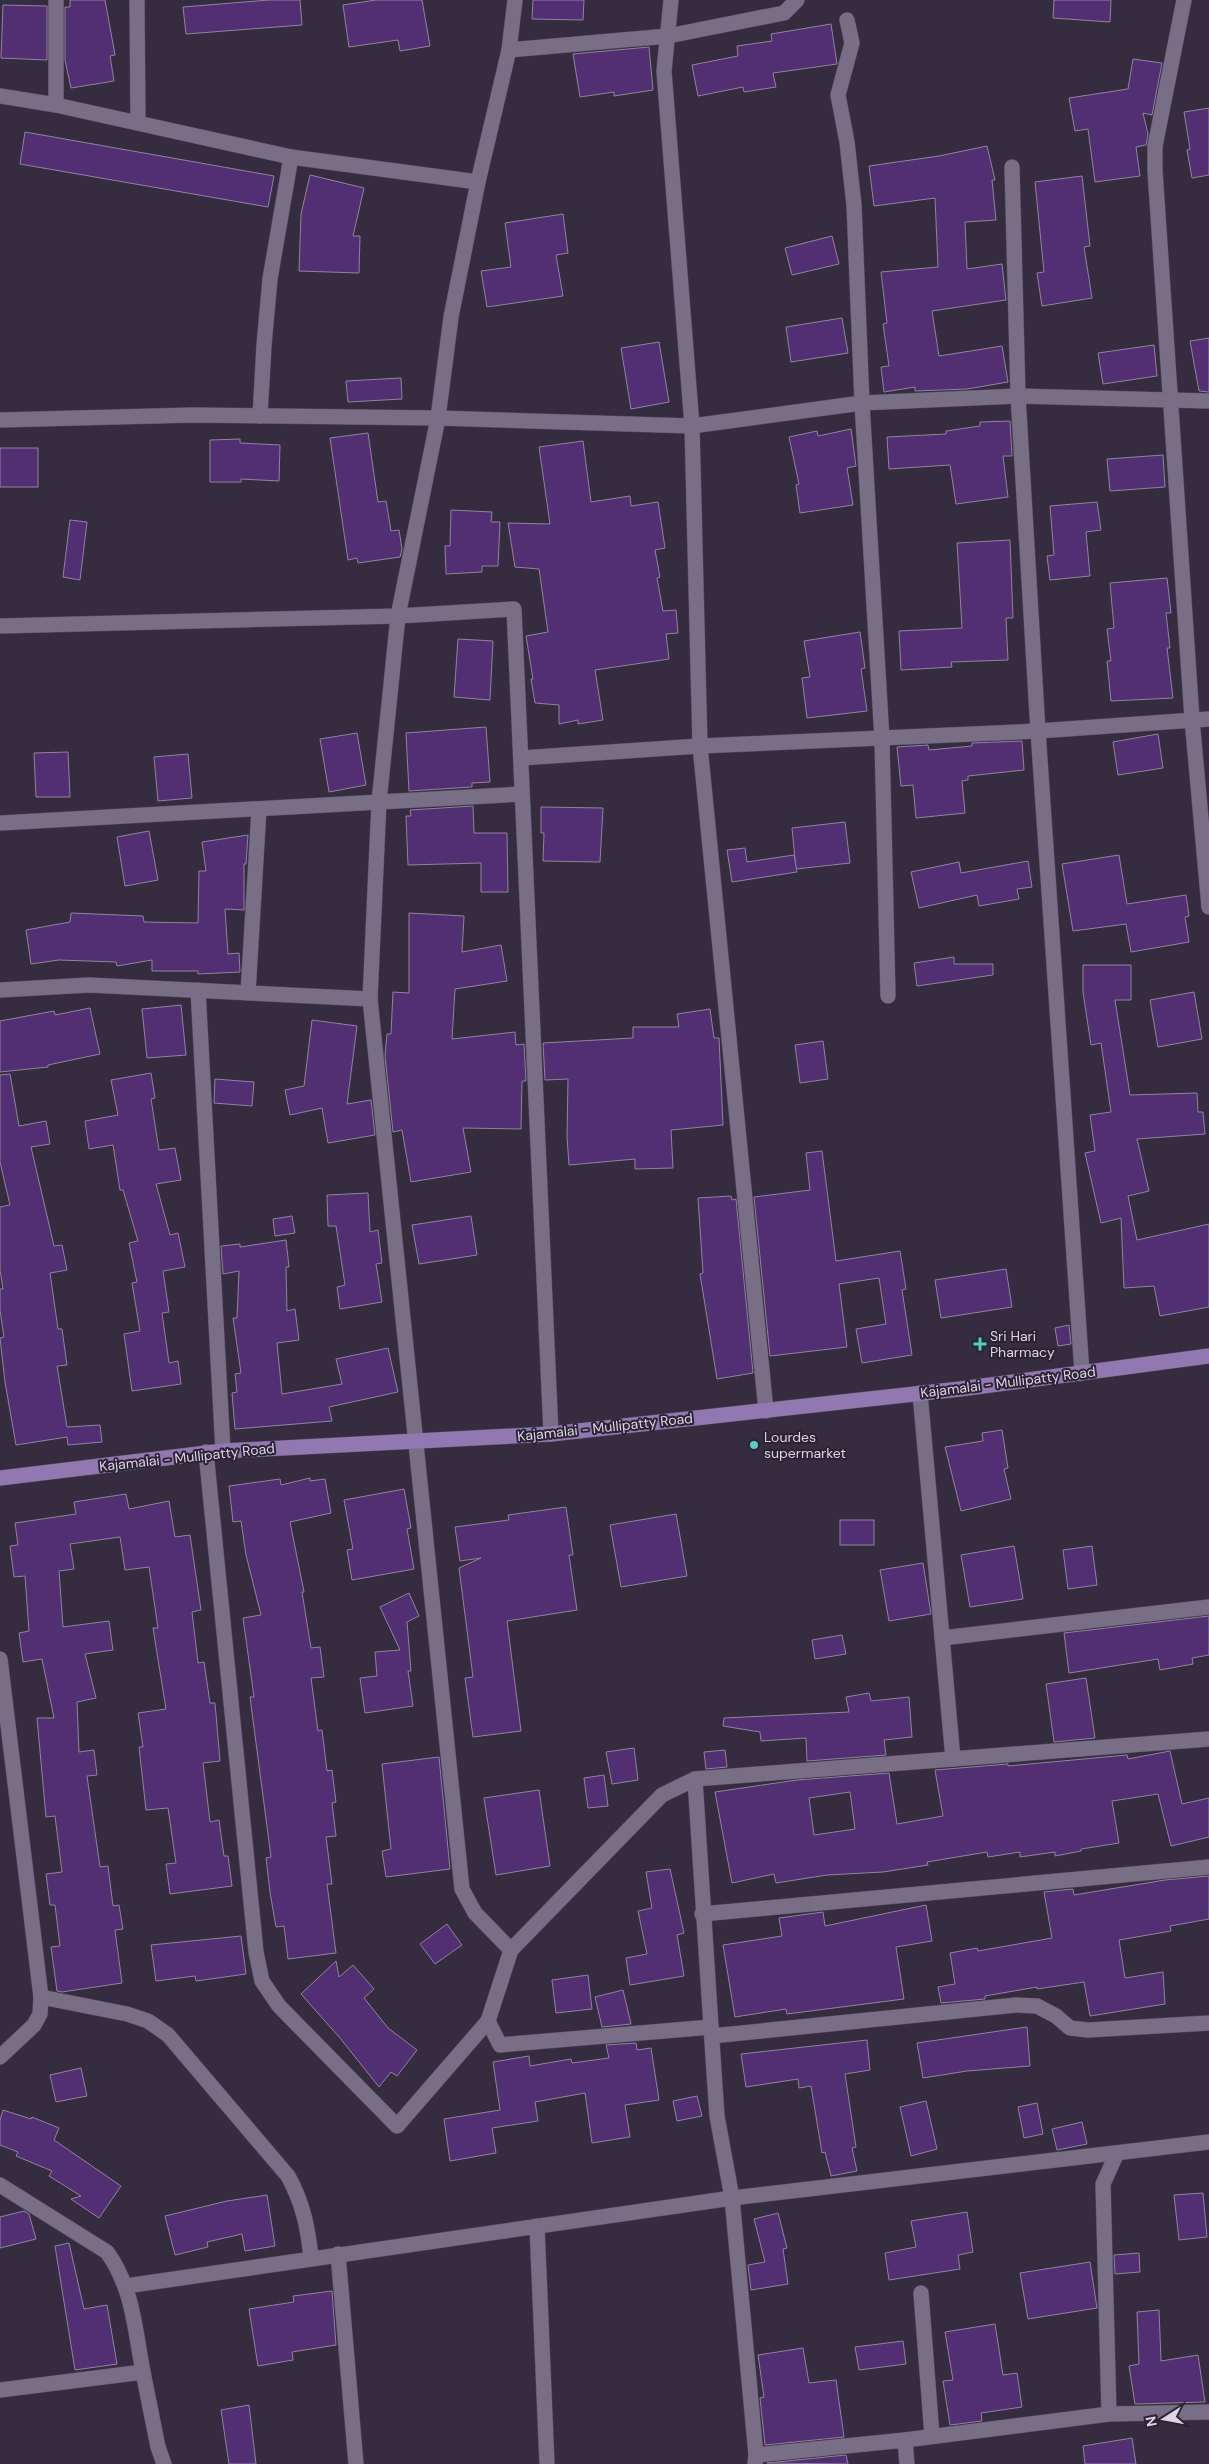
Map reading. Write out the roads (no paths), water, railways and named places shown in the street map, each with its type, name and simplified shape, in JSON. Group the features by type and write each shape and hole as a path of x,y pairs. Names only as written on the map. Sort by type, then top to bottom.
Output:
{"main road":[{"name":"Kajamalai - Mullipatty Road","path":"0,1478 206,1452 551,1434 920,1394 1209,1356"}],"street":[{"path":"56,0 56,105"},
{"path":"137,0 138,123"},
{"path":"511,1950 475,1913 462,1889 370,999 380,802 398,616 438,418 451,317 478,182 509,50 515,0"},
{"path":"671,0 664,71 692,426 700,746 766,1411"},
{"path":"509,50 668,36 784,13 797,0"},
{"path":"1184,0 1155,146 1192,719 1209,907"},
{"path":"847,20 852,43 838,95 847,142 854,205 862,403 882,739 888,996"},
{"path":"0,96 56,105 291,157 478,182"},
{"path":"260,416 270,279 291,157"},
{"path":"1012,167 1018,396 1038,731 1082,1373"},
{"path":"0,420 193,415 438,418 692,426 862,403 1018,396 1209,401"},
{"path":"0,626 398,616 514,610 551,1434"},
{"path":"521,758 700,746 1038,731 1209,719"},
{"path":"0,823 522,794"},
{"path":"248,993 259,809"},
{"path":"0,990 89,985 370,999"},
{"path":"198,990 222,1451"},
{"path":"920,1394 953,1759"},
{"path":"206,1452 256,1952 262,1981 279,2006 397,2126 488,2021 511,1950 662,1795 694,1779 1209,1740"},
{"path":"942,1638 1209,1607"},
{"path":"0,1659 41,1997 40,2014 34,2025 0,2057"},
{"path":"694,1779 717,2116 732,2198 755,2459 1109,2414 1209,2412"},
{"path":"702,1914 1209,1868"},
{"path":"41,1997 127,2014 148,2021 168,2035 288,2176 301,2200 308,2227 311,2258"},
{"path":"488,2021 500,2045 711,2032 1016,2005 1037,2006 1056,2016 1070,2028 1088,2030 1209,2023"},
{"path":"126,2286 732,2198 1209,2142"},
{"path":"1109,2414 1103,2184 1117,2153"},
{"path":"0,2185 108,2252 118,2267 126,2286 158,2448 164,2464"},
{"path":"536,2226 547,2464"},
{"path":"338,2254 356,2464"},
{"path":"921,2293 932,2436"},
{"path":"0,2390 143,2372"},
{"path":"905,2440 907,2464"}],"place":[{"name":"Sri Hari Pharmacy","path":"980,1344"},
{"name":"Lourdes supermarket","path":"754,1445"}]}
